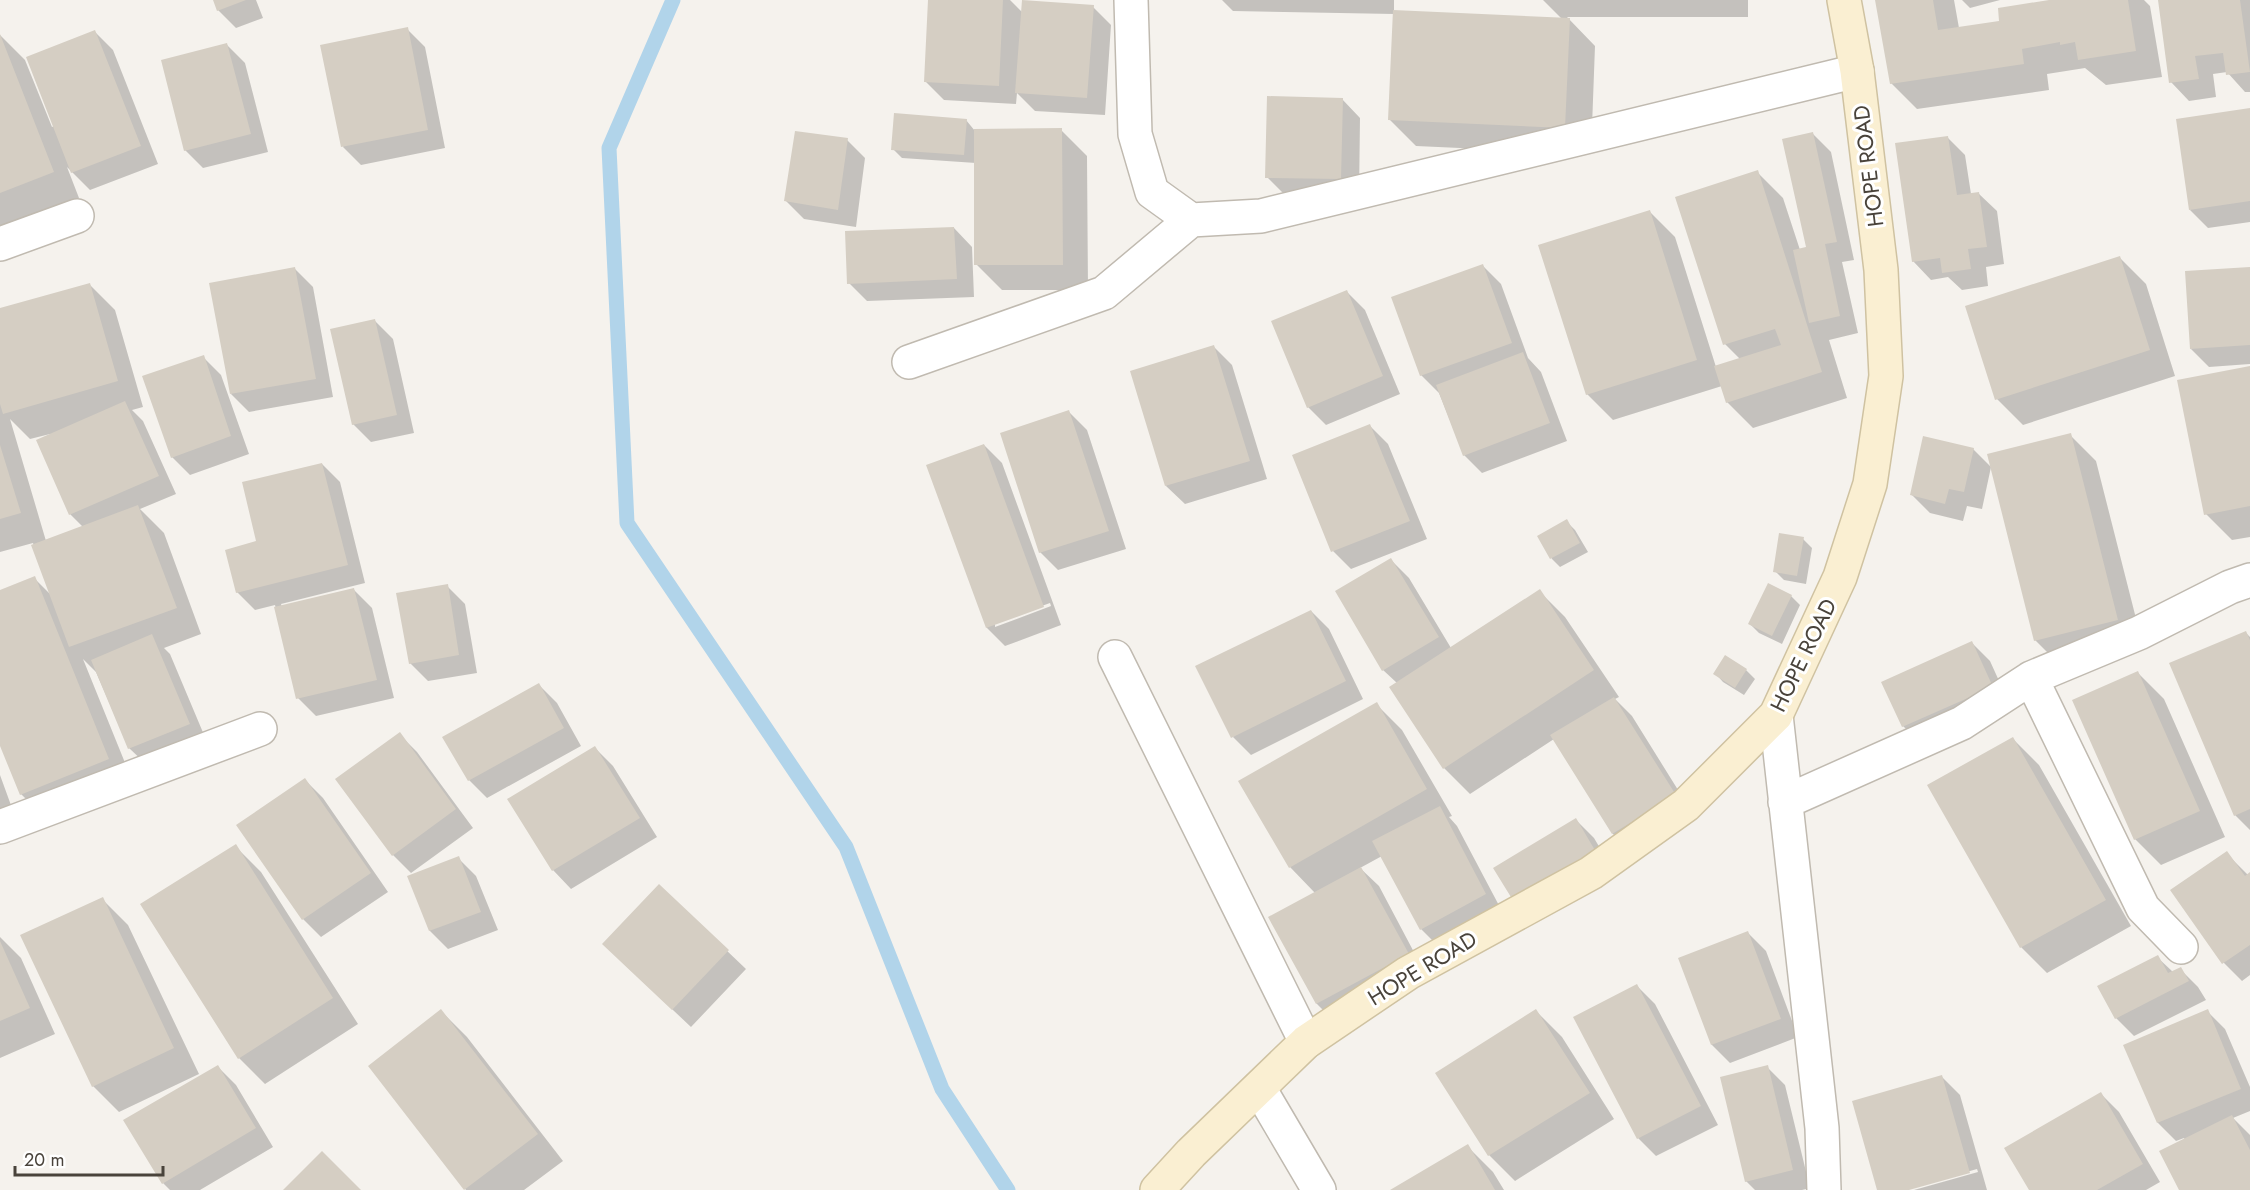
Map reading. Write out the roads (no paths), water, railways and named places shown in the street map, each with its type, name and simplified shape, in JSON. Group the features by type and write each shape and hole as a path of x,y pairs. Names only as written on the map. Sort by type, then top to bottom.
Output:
{"street":[{"path":"1131,0 1135,134 1152,192 1191,219 1261,216 1857,71"},
{"name":"HOPE ROAD","path":"1157,1190 1191,1153 1306,1042 1408,973 1591,873 1686,805 1776,716 1843,567 1870,484 1886,376 1881,270 1857,71 1844,0"},
{"path":"0,244 77,216"},
{"path":"909,362 1104,293 1191,219"},
{"path":"1785,802 1962,723 2031,678 2139,633 2230,586 2250,580"},
{"path":"1115,657 1306,1042"},
{"path":"2031,678 2143,908 2181,947"},
{"path":"1776,716 1822,1128 1824,1190"},
{"path":"0,827 260,729"},
{"path":"1258,1088 1319,1190"}],"waterway":[{"path":"673,0 609,148 627,523 846,847 942,1089 1008,1190"}]}
